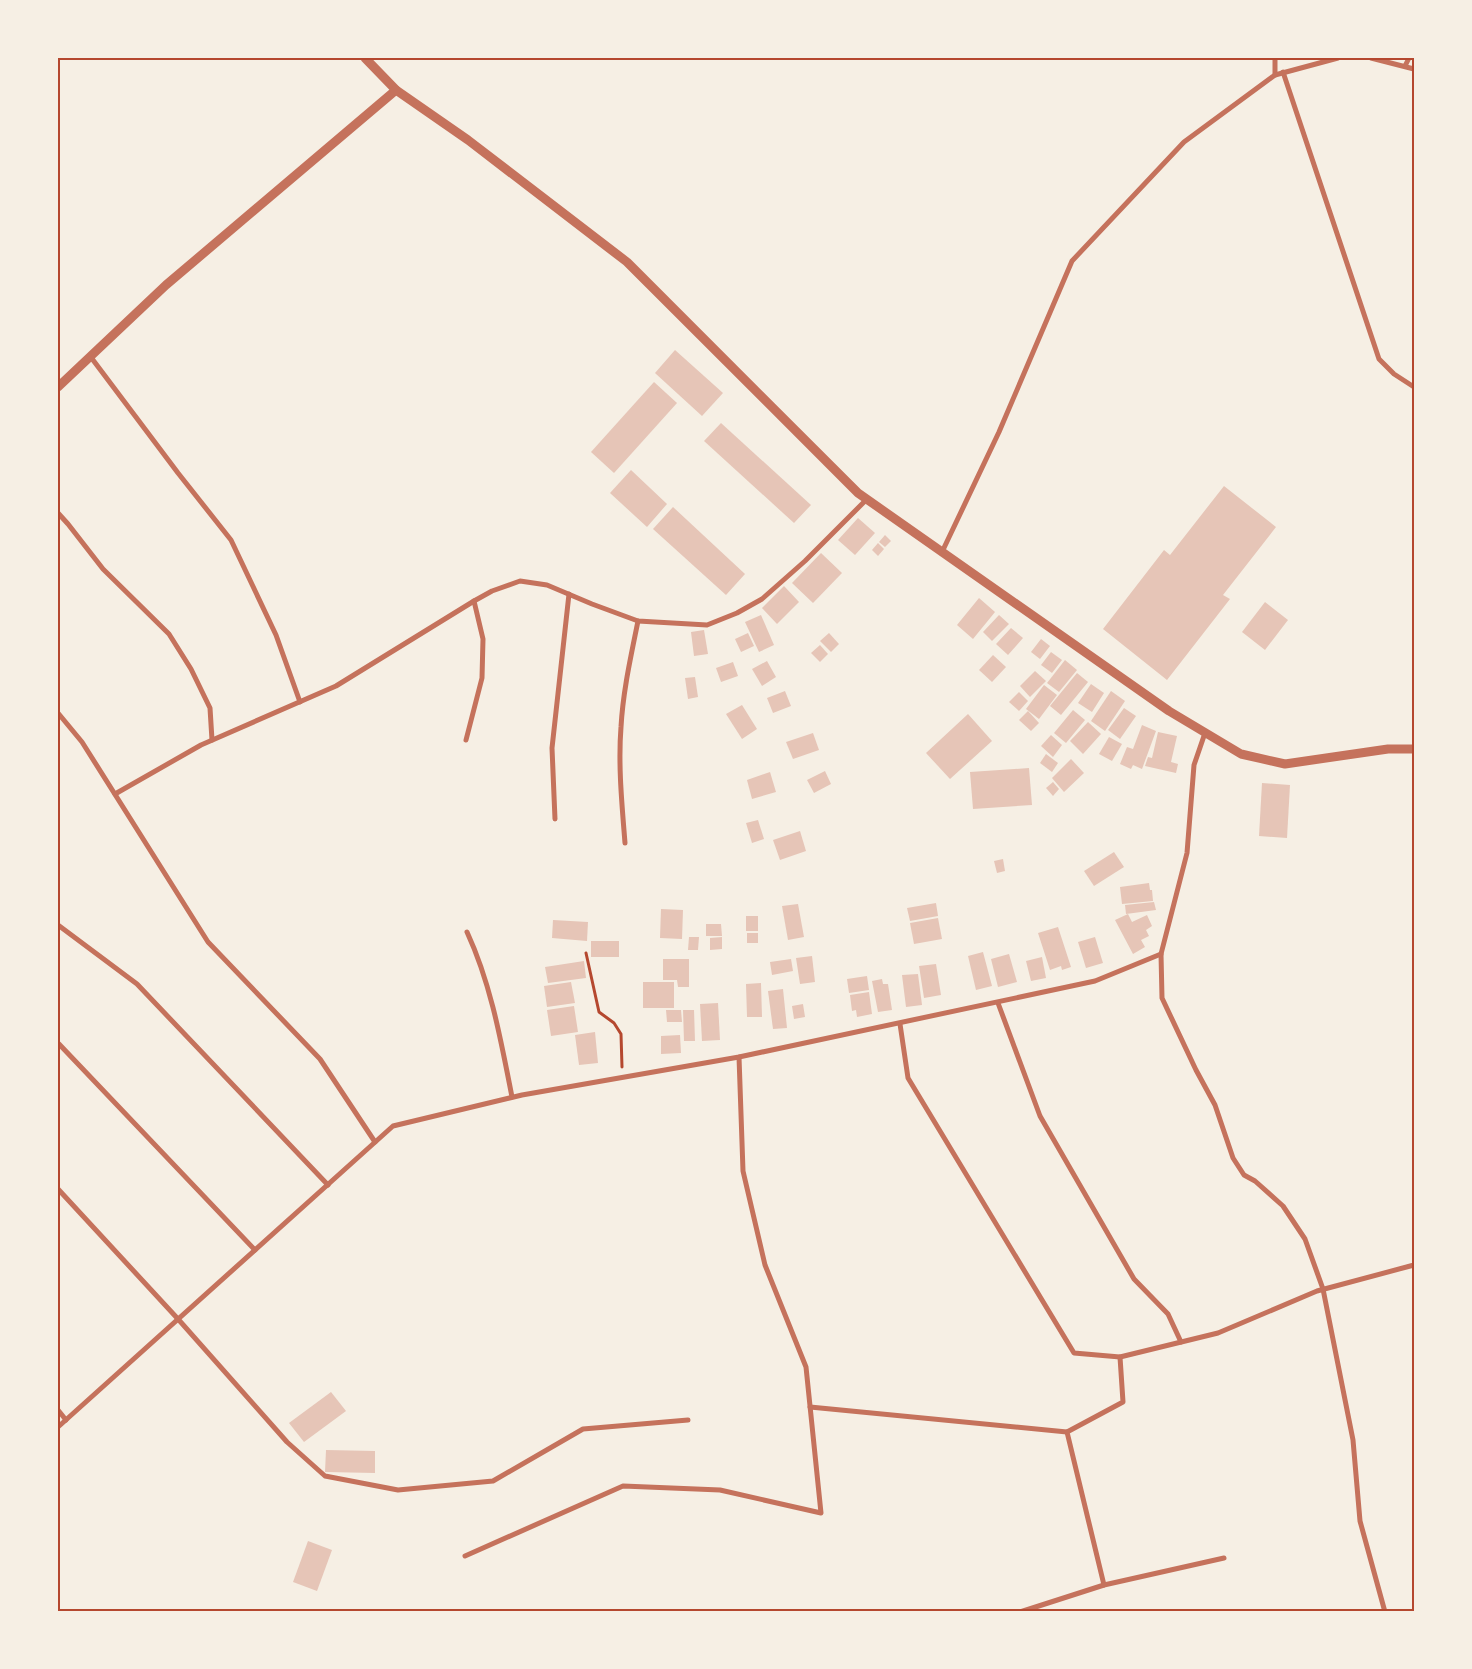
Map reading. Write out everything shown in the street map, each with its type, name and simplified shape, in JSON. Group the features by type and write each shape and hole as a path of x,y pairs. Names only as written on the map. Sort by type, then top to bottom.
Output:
{"street":[{"path":"365,58 396,90 468,140 628,262 858,493 1170,711 1241,754 1286,764 1388,749 1414,749"},
{"path":"1275,75 1276,58"},
{"path":"942,552 1000,432 1072,261 1184,142 1275,75 1338,58"},
{"path":"1371,58 1414,69"},
{"path":"1405,66 1409,58"},
{"path":"1283,72 1379,359 1394,374 1414,387"},
{"path":"58,387 166,284 396,90"},
{"path":"90,356 231,540 276,635 300,702"},
{"path":"115,794 212,740 336,686 492,590 520,581 547,585 638,620 707,625 737,613 762,599 805,561 867,500"},
{"path":"58,513 102,569 169,634 191,669 210,708 212,740"},
{"path":"555,819 552,748 569,594"},
{"path":"466,740 482,678 483,639 474,601"},
{"path":"625,843 620,728 625,684 638,620"},
{"path":"58,713 82,742 208,942 320,1059 375,1142"},
{"path":"1205,733 1194,765 1187,853 1161,954 1162,998 1215,1106 1233,1158 1244,1175 1255,1181 1283,1206 1305,1239 1323,1289 1353,1440 1360,1521 1385,1612"},
{"path":"58,925 137,984 328,1184"},
{"path":"467,932 477,953 499,1030 512,1097"},
{"path":"58,1427 394,1126 512,1097 739,1057 1095,982 1161,954"},
{"path":"998,1003 1040,1116 1134,1279 1168,1314 1181,1342"},
{"path":"900,1024 908,1078 1074,1353 1120,1357 1218,1333 1323,1289 1414,1264"},
{"path":"59,1044 255,1250"},
{"path":"465,1556 623,1486 720,1490 821,1514 806,1367 764,1265 743,1171 739,1057"},
{"path":"58,1189 178,1319 287,1442 325,1476 398,1490 493,1481 583,1429 688,1420"},
{"path":"810,1407 1067,1432 1123,1402 1120,1357"},
{"path":"58,1410 66,1420"},
{"path":"1067,1432 1104,1585"},
{"path":"1020,1612 1104,1585 1224,1558"}],"path":[{"path":"586,953 598,1012 614,1023 621,1034 623,1077"}],"building":[{"path":"675,350 723,393 702,416 655,373"},
{"path":"654,382 677,403 614,473 591,452"},
{"path":"721,423 811,505 794,523 704,441"},
{"path":"631,470 667,504 647,527 610,493"},
{"path":"1224,486 1276,527 1223,595 1230,599 1167,680 1103,629 1164,550 1170,555"},
{"path":"673,507 745,574 726,595 653,529"},
{"path":"858,518 875,533 855,555 838,540"},
{"path":"885,535 891,541 885,547 879,542"},
{"path":"878,543 884,549 878,556 872,550"},
{"path":"821,553 842,573 813,603 792,583"},
{"path":"784,586 799,602 777,624 762,608"},
{"path":"979,598 995,612 973,639 957,625"},
{"path":"1265,602 1288,620 1265,650 1242,632"},
{"path":"761,615 774,645 759,652 745,622"},
{"path":"999,615 1009,624 992,641 983,632"},
{"path":"1011,628 1023,638 1008,655 996,644"},
{"path":"704,630 708,654 694,656 691,632"},
{"path":"748,633 754,646 741,652 735,639"},
{"path":"829,633 839,644 831,652 820,641"},
{"path":"1041,639 1050,646 1040,659 1031,652"},
{"path":"820,645 828,654 820,662 811,653"},
{"path":"1051,652 1062,660 1052,673 1041,665"},
{"path":"993,655 1006,667 992,682 979,670"},
{"path":"1065,660 1077,670 1059,692 1047,683"},
{"path":"767,661 776,677 762,686 752,669"},
{"path":"733,662 738,676 721,682 716,668"},
{"path":"1035,671 1046,681 1030,697 1020,686"},
{"path":"1077,673 1088,682 1061,715 1050,706"},
{"path":"695,677 698,697 688,699 685,678"},
{"path":"1091,684 1104,693 1092,712 1078,703"},
{"path":"1044,685 1057,695 1039,719 1026,709"},
{"path":"785,691 791,706 773,713 767,698"},
{"path":"1111,691 1125,701 1105,731 1091,721"},
{"path":"1019,692 1028,701 1019,711 1009,702"},
{"path":"742,705 757,729 742,739 726,714"},
{"path":"1124,708 1136,716 1120,739 1108,730"},
{"path":"1073,710 1085,720 1066,743 1054,733"},
{"path":"1028,711 1039,723 1031,731 1019,720"},
{"path":"968,714 992,741 950,779 926,753"},
{"path":"1088,722 1101,734 1083,754 1070,741"},
{"path":"1142,725 1156,731 1142,769 1133,765 1131,769 1120,764 1127,747 1133,749"},
{"path":"1158,732 1177,736 1171,762 1178,764 1176,773 1145,766 1148,757 1152,758"},
{"path":"813,733 819,750 793,759 786,742"},
{"path":"1051,735 1062,745 1053,757 1041,746"},
{"path":"1109,737 1122,744 1112,761 1099,754"},
{"path":"1046,754 1058,763 1052,772 1040,763"},
{"path":"1071,759 1084,773 1064,792 1052,778"},
{"path":"1029,768 1032,805 973,809 970,772"},
{"path":"825,771 831,784 814,793 807,780"},
{"path":"770,772 776,792 752,799 747,780"},
{"path":"1053,782 1059,789 1053,796 1046,788"},
{"path":"1262,783 1290,785 1287,838 1259,836"},
{"path":"758,820 764,839 752,843 746,823"},
{"path":"800,831 806,851 780,860 773,840"},
{"path":"1114,852 1124,867 1094,886 1084,871"},
{"path":"1003,859 1005,871 997,873 994,861"},
{"path":"1149,883 1153,901 1122,904 1120,887"},
{"path":"1154,902 1156,910 1126,914 1125,905"},
{"path":"936,903 938,916 910,921 907,908"},
{"path":"798,904 804,937 788,940 782,906"},
{"path":"661,909 683,910 682,939 660,938"},
{"path":"1128,914 1132,922 1147,915 1152,926 1146,930 1149,936 1141,940 1145,947 1133,954 1115,920"},
{"path":"746,916 758,916 758,931 746,931"},
{"path":"938,918 942,939 914,944 910,923"},
{"path":"553,920 588,922 587,941 552,938"},
{"path":"706,924 721,924 722,936 706,936"},
{"path":"1058,927 1071,967 1062,970 1061,966 1050,970 1038,933"},
{"path":"747,933 758,933 758,943 747,943"},
{"path":"689,937 699,937 698,950 688,950"},
{"path":"722,937 722,949 710,950 710,938"},
{"path":"1095,937 1103,963 1086,968 1078,942"},
{"path":"591,941 619,941 619,957 591,957"},
{"path":"983,952 992,986 976,990 968,956"},
{"path":"1009,954 1017,982 998,987 991,959"},
{"path":"812,956 815,982 800,984 796,958"},
{"path":"1042,957 1046,978 1031,981 1026,961"},
{"path":"663,959 689,959 689,987 678,987 677,980 663,980"},
{"path":"791,959 793,971 772,975 770,962"},
{"path":"584,961 586,978 548,983 545,967"},
{"path":"936,964 941,995 924,998 919,966"},
{"path":"918,974 922,1005 906,1007 902,975"},
{"path":"867,976 869,990 849,993 847,979"},
{"path":"882,979 883,984 888,984 892,1010 878,1012 872,981"},
{"path":"571,982 575,1003 547,1007 544,986"},
{"path":"643,982 674,982 674,1008 643,1008"},
{"path":"761,983 762,1017 747,1017 746,984"},
{"path":"783,989 787,1028 773,1029 768,991"},
{"path":"869,992 872,1014 857,1017 856,1010 852,1011 850,995"},
{"path":"718,1003 720,1040 702,1041 700,1004"},
{"path":"803,1004 805,1017 794,1019 792,1006"},
{"path":"574,1006 578,1032 551,1036 547,1010"},
{"path":"666,1010 681,1010 682,1022 667,1022"},
{"path":"683,1010 694,1010 695,1041 684,1041"},
{"path":"595,1032 598,1063 579,1065 575,1035"},
{"path":"680,1035 681,1053 661,1054 661,1036"},
{"path":"331,1392 346,1411 304,1442 289,1423"},
{"path":"326,1450 375,1451 375,1473 325,1472"},
{"path":"308,1541 332,1550 317,1591 293,1582"}]}
